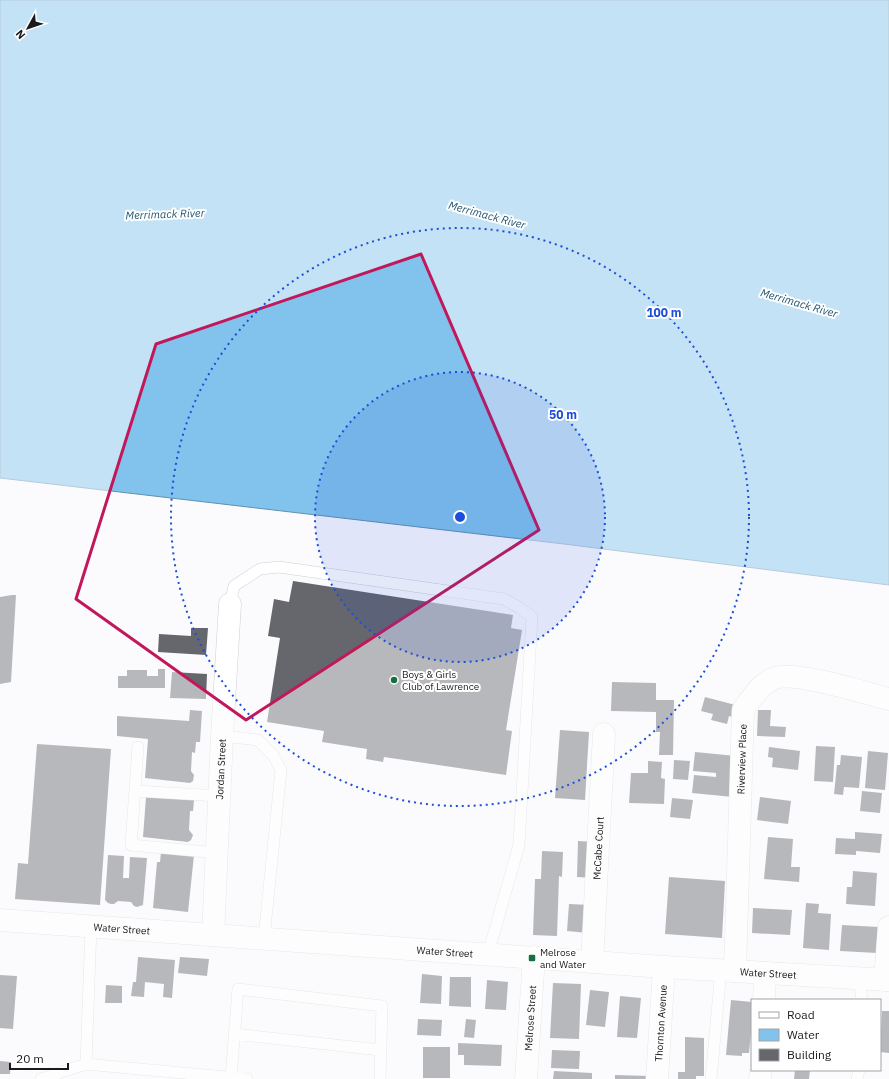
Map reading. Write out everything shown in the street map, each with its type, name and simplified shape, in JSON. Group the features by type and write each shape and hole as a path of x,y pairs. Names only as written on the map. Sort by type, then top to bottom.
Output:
{"street":[{"name":"Jordan Street","path":"213,935 222,736 230,604"},
{"name":"Riverview Place","path":"728,970 743,710 762,686 776,678 793,676 889,699"},
{"name":"McCabe Court","path":"592,962 604,734"},
{"name":"Water Street","path":"0,920 664,967 887,980"},
{"path":"887,980 889,927"},
{"name":"Melrose Street","path":"526,1079 534,958"},
{"name":"Thornton Avenue","path":"657,1079 664,967"},
{"path":"764,999 765,973"}],"lane":[{"path":"230,604 234,586 260,569 279,567 504,599 520,608 532,618 519,845 488,954"},
{"path":"222,736 258,740 273,755 281,770 264,938"},
{"path":"138,747 131,845 217,853"},
{"path":"135,791 219,796"},
{"path":"86,1064 92,927"},
{"path":"711,1079 728,970"},
{"path":"859,978 862,999"},
{"path":"231,1078 238,989 382,1006 380,1079"},
{"path":"234,1034 381,1050"},
{"path":"41,1079 86,1064 247,1079"}],"highlighted area":[{"path":"421,254 539,530 246,720 76,599 156,344"}],"water":[{"name":"Merrimack River","path":"0,0 889,0 889,585 564,544 0,478"}],"building":[{"name":"Boys & Girls Club of Lawrence","path":"293,581 513,615 511,628 522,630 506,730 512,731 506,775 384,757 383,762 366,759 367,749 322,742 324,731 267,722 280,638 268,636 274,599 289,602"},
{"path":"16,595 11,682 0,684 0,597"},
{"path":"191,628 208,628 206,655 158,652 159,634 191,636"},
{"path":"158,669 165,669 165,688 118,688 118,676 127,676 127,670 147,670 147,676 158,676"},
{"path":"172,672 207,674 206,699 170,698"},
{"path":"612,682 656,683 656,700 674,700 673,755 659,755 660,732 656,732 656,712 611,711"},
{"path":"705,697 743,707 739,719 729,716 727,724 711,720 713,714 701,711"},
{"path":"190,710 202,711 200,742 196,742 195,753 192,752 191,771 194,775 193,781 190,783 145,778 148,739 117,736 117,716 189,721"},
{"path":"758,710 771,710 770,726 786,727 785,737 757,736"},
{"path":"560,730 589,732 585,800 555,798"},
{"path":"37,744 111,749 100,905 15,899 18,863 28,864"},
{"path":"816,746 835,747 833,782 814,781"},
{"path":"769,747 800,751 798,770 772,767 773,758 768,757"},
{"path":"868,751 888,753 885,790 865,788"},
{"path":"695,752 736,756 733,797 692,793 694,775 716,777 716,773 693,771"},
{"path":"841,755 862,757 859,788 844,787 843,795 834,794 837,765 840,765"},
{"path":"674,760 690,761 688,780 673,779"},
{"path":"648,761 662,762 661,778 665,779 664,804 629,803 631,773 648,773"},
{"path":"862,791 882,793 880,813 860,811"},
{"path":"146,797 194,800 193,811 190,811 189,830 193,835 191,840 188,842 143,837"},
{"path":"760,797 791,801 788,824 757,820"},
{"path":"672,798 693,800 690,819 670,817"},
{"path":"855,832 882,834 880,853 856,851 856,855 835,854 836,838 855,839"},
{"path":"768,837 793,839 791,867 800,867 799,882 764,879"},
{"path":"578,841 597,842 595,878 577,877"},
{"path":"542,851 563,852 562,877 559,876 557,936 533,935 535,879 541,879"},
{"path":"161,852 194,855 188,912 153,908 157,862 160,862"},
{"path":"108,855 124,856 123,878 129,878 130,857 147,858 143,905 137,907 131,902 118,901 111,904 105,900"},
{"path":"853,871 877,873 875,906 846,904 847,887 852,887"},
{"path":"669,877 725,881 722,938 665,934"},
{"path":"806,903 819,904 818,913 831,914 829,950 803,948"},
{"path":"569,904 590,905 588,933 567,931"},
{"path":"753,908 792,910 790,935 752,933"},
{"path":"842,925 879,927 877,953 840,951"},
{"path":"138,957 175,960 172,998 163,997 164,984 145,982 144,997 131,996 133,982 136,982"},
{"path":"180,957 209,959 207,976 178,973"},
{"path":"422,974 442,976 441,1004 420,1003"},
{"path":"0,975 17,976 13,1029 0,1028"},
{"path":"450,977 471,977 471,1007 449,1006"},
{"path":"487,980 508,982 506,1010 485,1009"},
{"path":"553,983 581,984 579,1039 550,1038"},
{"path":"106,985 122,986 122,1003 105,1003"},
{"path":"590,990 609,992 605,1027 586,1025"},
{"path":"620,996 641,998 637,1038 617,1037"},
{"path":"731,1000 751,1002 751,1033 749,1053 742,1053 742,1056 726,1055"},
{"path":"882,1011 889,1011 889,1053 881,1052"},
{"path":"418,1019 442,1020 441,1036 417,1035"},
{"path":"466,1019 476,1020 474,1038 464,1037"},
{"path":"685,1037 704,1038 704,1076 696,1076 696,1079 678,1079 678,1072 685,1072"},
{"path":"458,1043 502,1045 501,1066 464,1065 464,1055 458,1055"},
{"path":"423,1047 450,1047 450,1078 423,1078"},
{"path":"552,1050 580,1051 579,1069 551,1068"},
{"path":"0,1061 11,1062 10,1074 0,1074"},
{"path":"554,1071 592,1073 592,1079 553,1079"},
{"path":"795,1071 810,1071 809,1079 794,1079"},
{"path":"615,1075 651,1076 651,1079 615,1079"}],"place":[{"name":"Boys & Girls Club of Lawrence","path":"394,680"},
{"name":"Melrose and Water","path":"532,958"}]}
